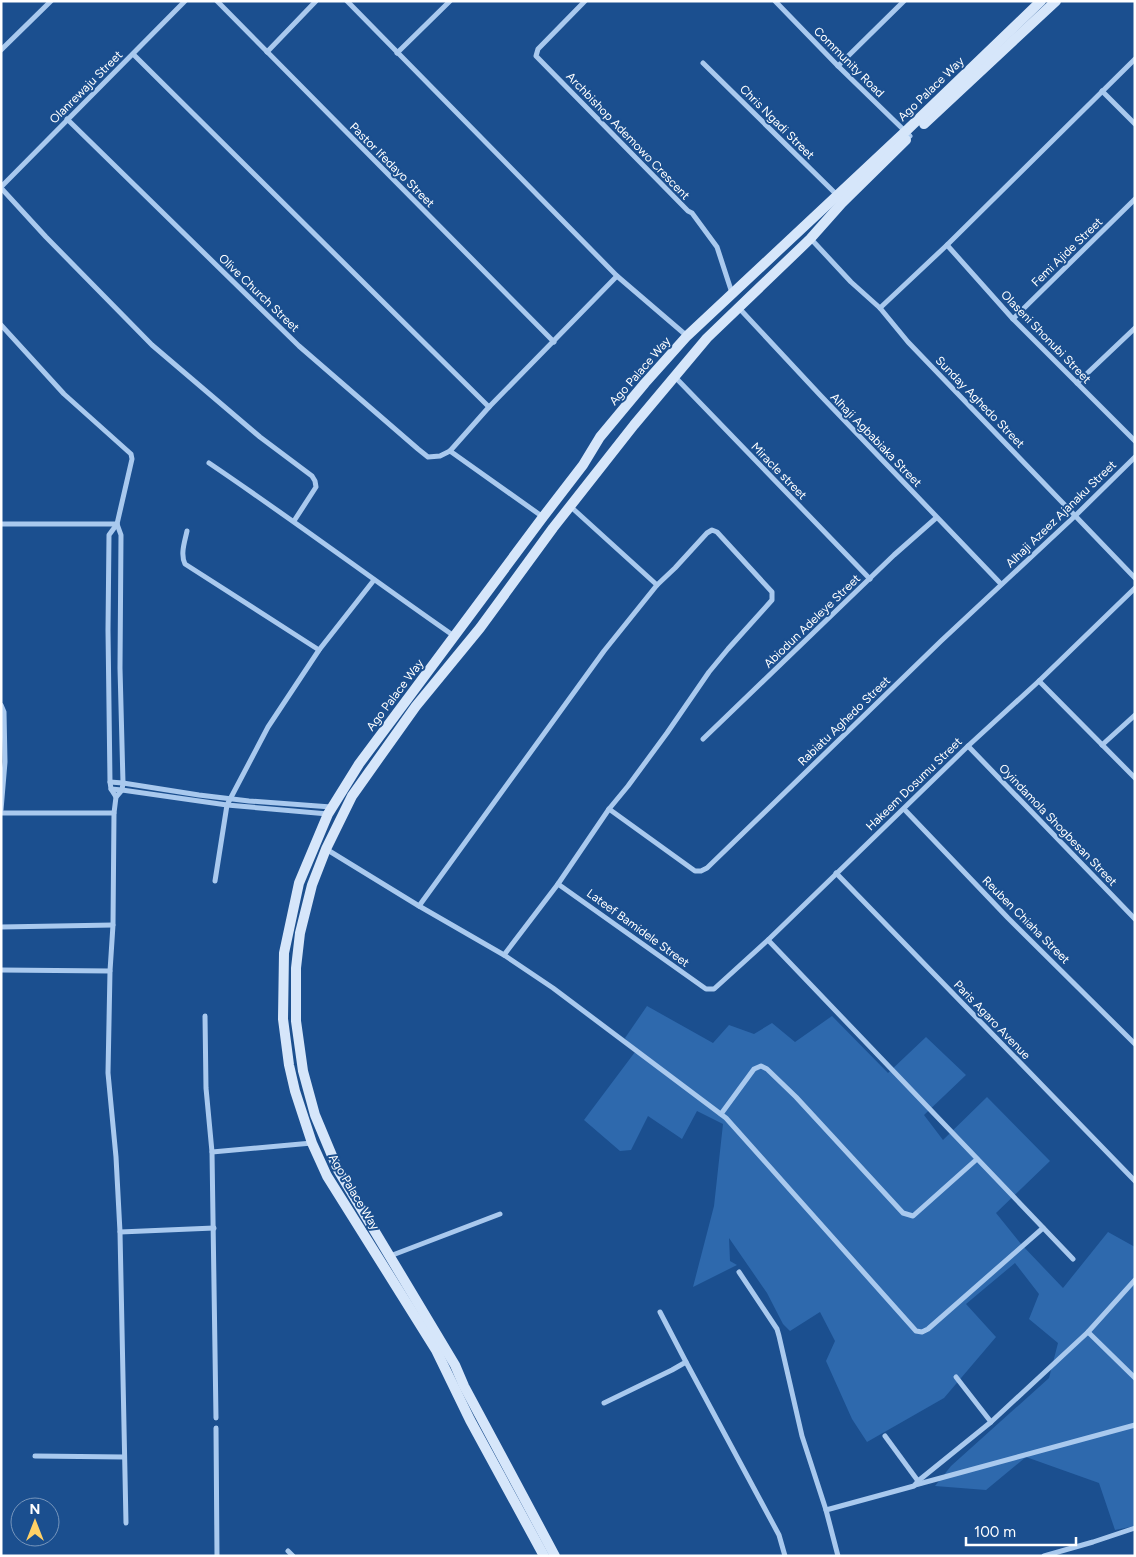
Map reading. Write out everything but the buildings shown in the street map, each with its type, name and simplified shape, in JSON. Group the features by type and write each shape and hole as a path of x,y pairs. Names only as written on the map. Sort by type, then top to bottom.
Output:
{"main road":[{"name":"Ago Palace Way","path":"555,1556 464,1386 455,1365 338,1170 315,1115 303,1071 296,1022 296,968 300,933 312,885 326,849 352,796 416,706 480,628 626,435 707,338 810,239 908,134 1041,1"},
{"name":"Ago Palace Way","path":"544,1556 470,1420 436,1350 327,1176 312,1143 295,1091 289,1065 283,1019 284,953 299,883 330,811 359,764 542,516 583,465 604,432 615,419 688,336 732,293 837,195 1056,1"},
{"path":"615,419 626,435"},
{"path":"604,432 616,448"}],"street":[{"path":"1,50 51,1"},
{"name":"Olanrewaju Street","path":"1,187 185,1"},
{"name":"Pastor Ifedayo Street","path":"217,1 554,342"},
{"path":"267,52 316,1"},
{"path":"347,1 617,276 688,336"},
{"path":"397,53 450,1"},
{"name":"Community Road","path":"775,1 908,134"},
{"path":"838,66 904,1"},
{"name":"Archbishop Ademowo Crescent","path":"584,3 538,49 536,56 692,213 717,247 732,293"},
{"path":"134,54 489,407"},
{"path":"880,308 947,245 1135,59"},
{"name":"Chris Ngadi Street","path":"703,63 837,195"},
{"path":"1102,91 1135,124"},
{"name":"Olive Church Street","path":"68,119 298,346 428,457 440,456 450,451"},
{"path":"1,187 46,237 152,345 260,437 312,476 316,488 294,521"},
{"name":"Femi Ajide Street","path":"1013,319 1135,199"},
{"name":"Sunday Aghedo Street","path":"810,239 851,282 880,308 908,342 1135,578"},
{"name":"Olaseni Shonubi Street","path":"947,245 1013,319 1135,441"},
{"path":"542,516 450,451 489,407 617,276"},
{"name":"Alhaji Agbabiaka Street","path":"738,307 936,518 1001,584"},
{"path":"1,325 64,394 130,454 132,459 117,524 109,534 110,782 111,790 116,797"},
{"path":"1077,383 1135,328"},
{"name":"Miracle street","path":"675,377 870,579"},
{"name":"Alhaji Azeez Ajanaku Street","path":"1001,584 1028,561 1135,457"},
{"path":"209,462 455,636"},
{"path":"571,507 657,585"},
{"name":"Abiodun Adeleye Street","path":"703,739 894,555 936,518"},
{"path":"1,524 117,524"},
{"path":"117,524 121,535 120,668 123,783 122,790 116,797 114,813 113,925 108,1073 116,1157 120,1232 126,1523"},
{"path":"419,906 604,651 657,585 676,568 707,533 712,530 717,532 772,592 772,600 709,672 667,733 609,809 558,884 504,955"},
{"path":"187,531 183,551 185,564 319,650"},
{"path":"215,882 227,805 268,727 319,650 374,580"},
{"name":"Rabiatu Aghedo Street","path":"609,809 695,871 707,868 1001,584"},
{"name":"Hakeem Dosumu Street","path":"706,990 714,989 768,940 968,746 1040,681 1135,588"},
{"path":"1040,681 1135,778"},
{"path":"1,705 4,712 5,762 1,811 114,813"},
{"path":"1102,745 1135,715"},
{"name":"Oyindamola Shogbesan Street","path":"968,746 1135,919"},
{"path":"110,782 330,811"},
{"path":"111,790 227,805 330,811"},
{"name":"Reuben Chiaha Street","path":"904,809 1008,918 1135,1044"},
{"path":"326,849 504,955 553,988 726,1118 916,1330 922,1332 928,1329 1043,1228"},
{"name":"Paris Agaro Avenue","path":"836,873 1135,1181"},
{"name":"Lateef Bamidele Street","path":"558,884 706,990"},
{"path":"1,927 113,925"},
{"path":"768,940 1073,1259"},
{"path":"1,970 110,971"},
{"path":"205,1016 206,1088 212,1152 216,1418"},
{"path":"721,1114 754,1070 761,1066 767,1069 796,1097 903,1214 908,1216 913,1216 977,1159"},
{"path":"212,1152 312,1143"},
{"path":"390,1256 500,1214"},
{"path":"120,1232 214,1228"},
{"path":"739,1272 776,1329 802,1436 826,1510 838,1556"},
{"path":"916,1483 991,1422 1088,1332 1135,1280"},
{"path":"660,1312 779,1535 785,1556"},
{"path":"1088,1332 1135,1378"},
{"path":"604,1403 686,1362"},
{"path":"956,1377 991,1422"},
{"path":"826,1510 916,1483 1135,1425"},
{"path":"216,1428 217,1556"},
{"path":"885,1436 916,1483"},
{"path":"35,1456 124,1458"},
{"path":"1044,1556 1135,1528"},
{"path":"288,1550 293,1556"}],"shaded area":[{"path":"647,1006 713,1043 729,1025 754,1034 772,1023 795,1042 832,1016 888,1073 926,1037 966,1075 924,1115 943,1140 987,1097 1050,1161 996,1213 1021,1244 1063,1288 1108,1232 1135,1247 1135,1526 1115,1530 1099,1483 1026,1457 986,1490 935,1486 951,1466 1049,1378 1058,1343 1029,1319 1039,1294 1015,1263 966,1304 996,1337 944,1398 867,1442 852,1419 826,1361 835,1341 820,1312 790,1331 783,1324 767,1293 729,1238 730,1261 737,1265 693,1287 714,1206 723,1124 697,1111 682,1139 648,1116 631,1150 620,1151 584,1120 635,1052 625,1038"}]}
